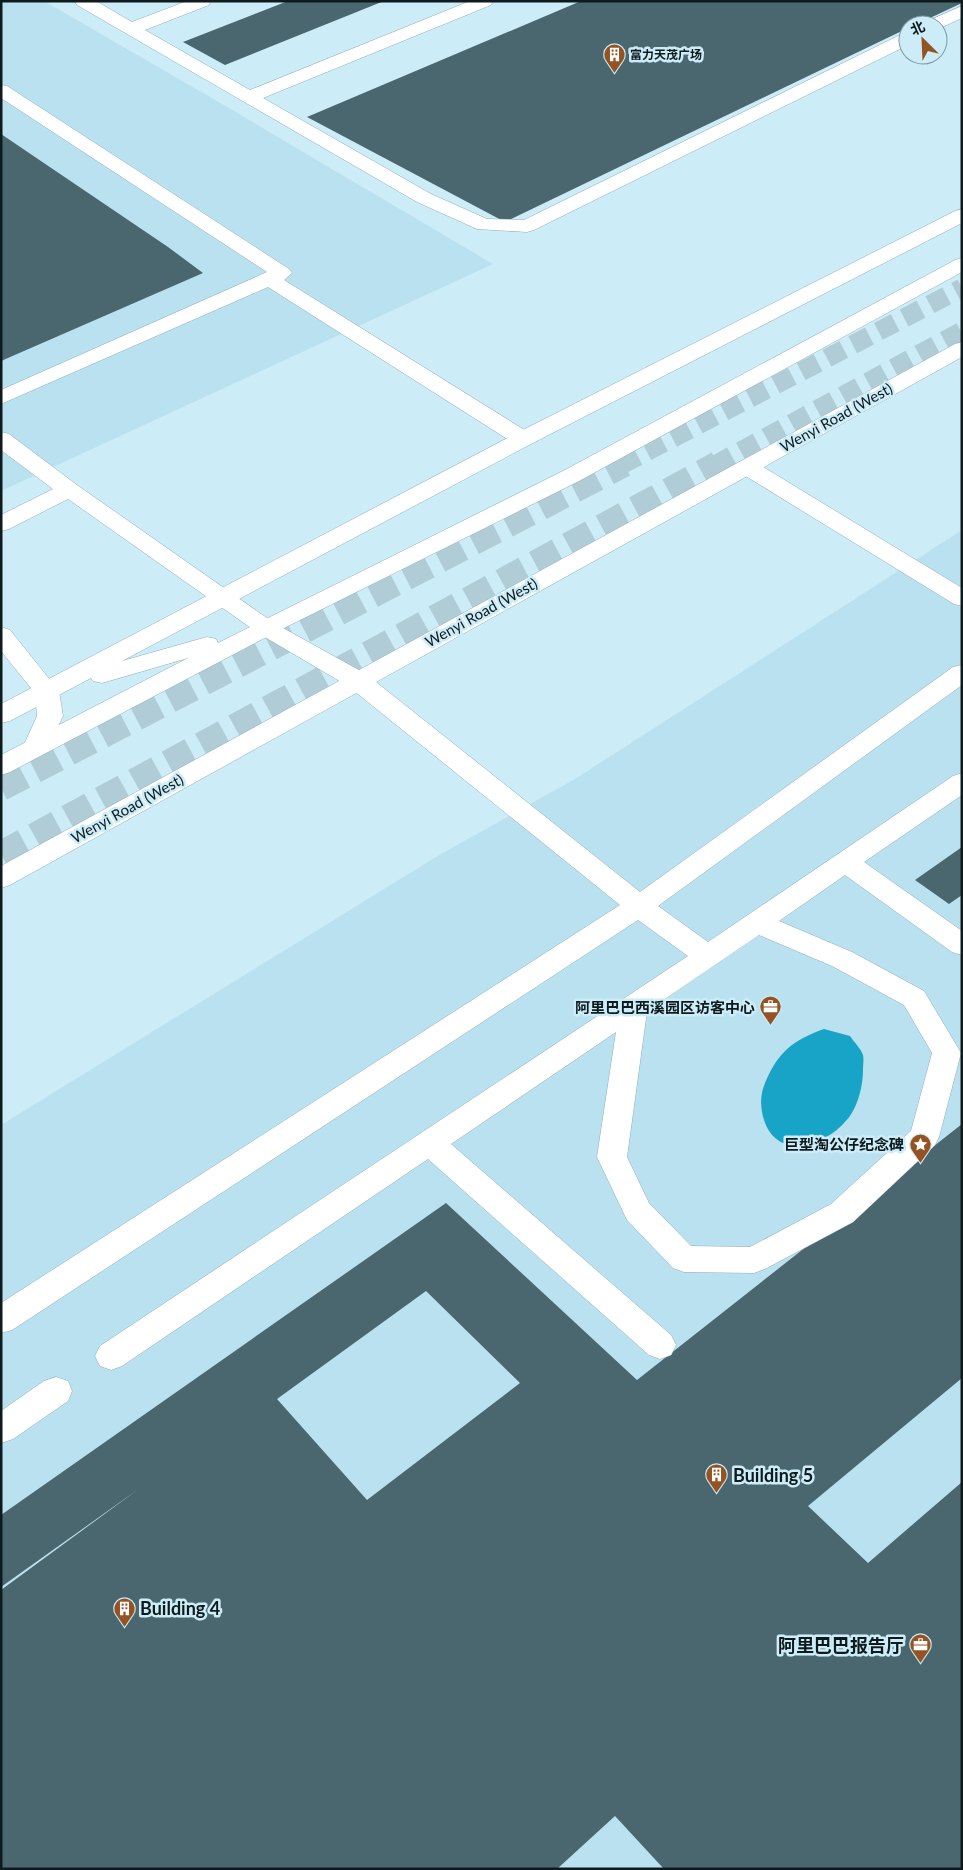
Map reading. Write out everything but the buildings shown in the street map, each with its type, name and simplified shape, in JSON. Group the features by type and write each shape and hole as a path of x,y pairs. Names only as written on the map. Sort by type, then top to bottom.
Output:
{"main road":[{"path":"83,1 424,198 484,225 526,226 898,43"},
{"path":"131,29 203,1"},
{"path":"249,97 485,1"},
{"path":"948,18 962,11"},
{"path":"1,90 282,273 1,398"},
{"path":"1,715 523,439 962,215"},
{"path":"1,766 266,628 571,476 962,264"},
{"path":"269,279 523,439"},
{"name":"Wenyi Road (West)","path":"1,878 962,348"},
{"path":"1,440 266,628 358,680 640,906 708,956"},
{"path":"747,467 962,599"},
{"path":"1,524 69,490"},
{"path":"48,691 266,628"},
{"path":"1,635 48,691 50,716 36,747"},
{"path":"1,1320 640,906 962,673"},
{"path":"112,1356 708,956 962,782"},
{"path":"845,862 956,933"},
{"path":"634,1005 612,1157 638,1211 684,1259 754,1260 842,1212 924,1137 947,1053 914,998 842,959 756,922"},
{"path":"429,1142 660,1345"},
{"path":"1,1429 56,1392"}],"shaded area":[{"path":"1,1 44,1 493,264 1,491"},
{"path":"962,530 962,1869 1,1869 1,1125 436,857 575,779"}],"water":[{"path":"824,1029 850,1036 863,1055 863,1077 856,1105 849,1118 824,1138 801,1146 789,1145 779,1141 770,1133 764,1120 761,1101 763,1088 775,1063 788,1048 813,1033"}],"tunnel":[{"path":"621,465 962,288"},
{"path":"715,465 962,331"},
{"path":"1,788 624,464"},
{"path":"1,854 718,464"}],"place":[{"name":"富力天茂广场","path":"614,73"},
{"name":"阿里巴巴西溪园区访客中心","path":"771,1026"},
{"name":"巨型淘公仔纪念碑","path":"920,1163"},
{"name":"Building 5","path":"717,1494"},
{"name":"Building 4","path":"124,1627"},
{"name":"阿里巴巴报告厅","path":"920,1664"}]}
